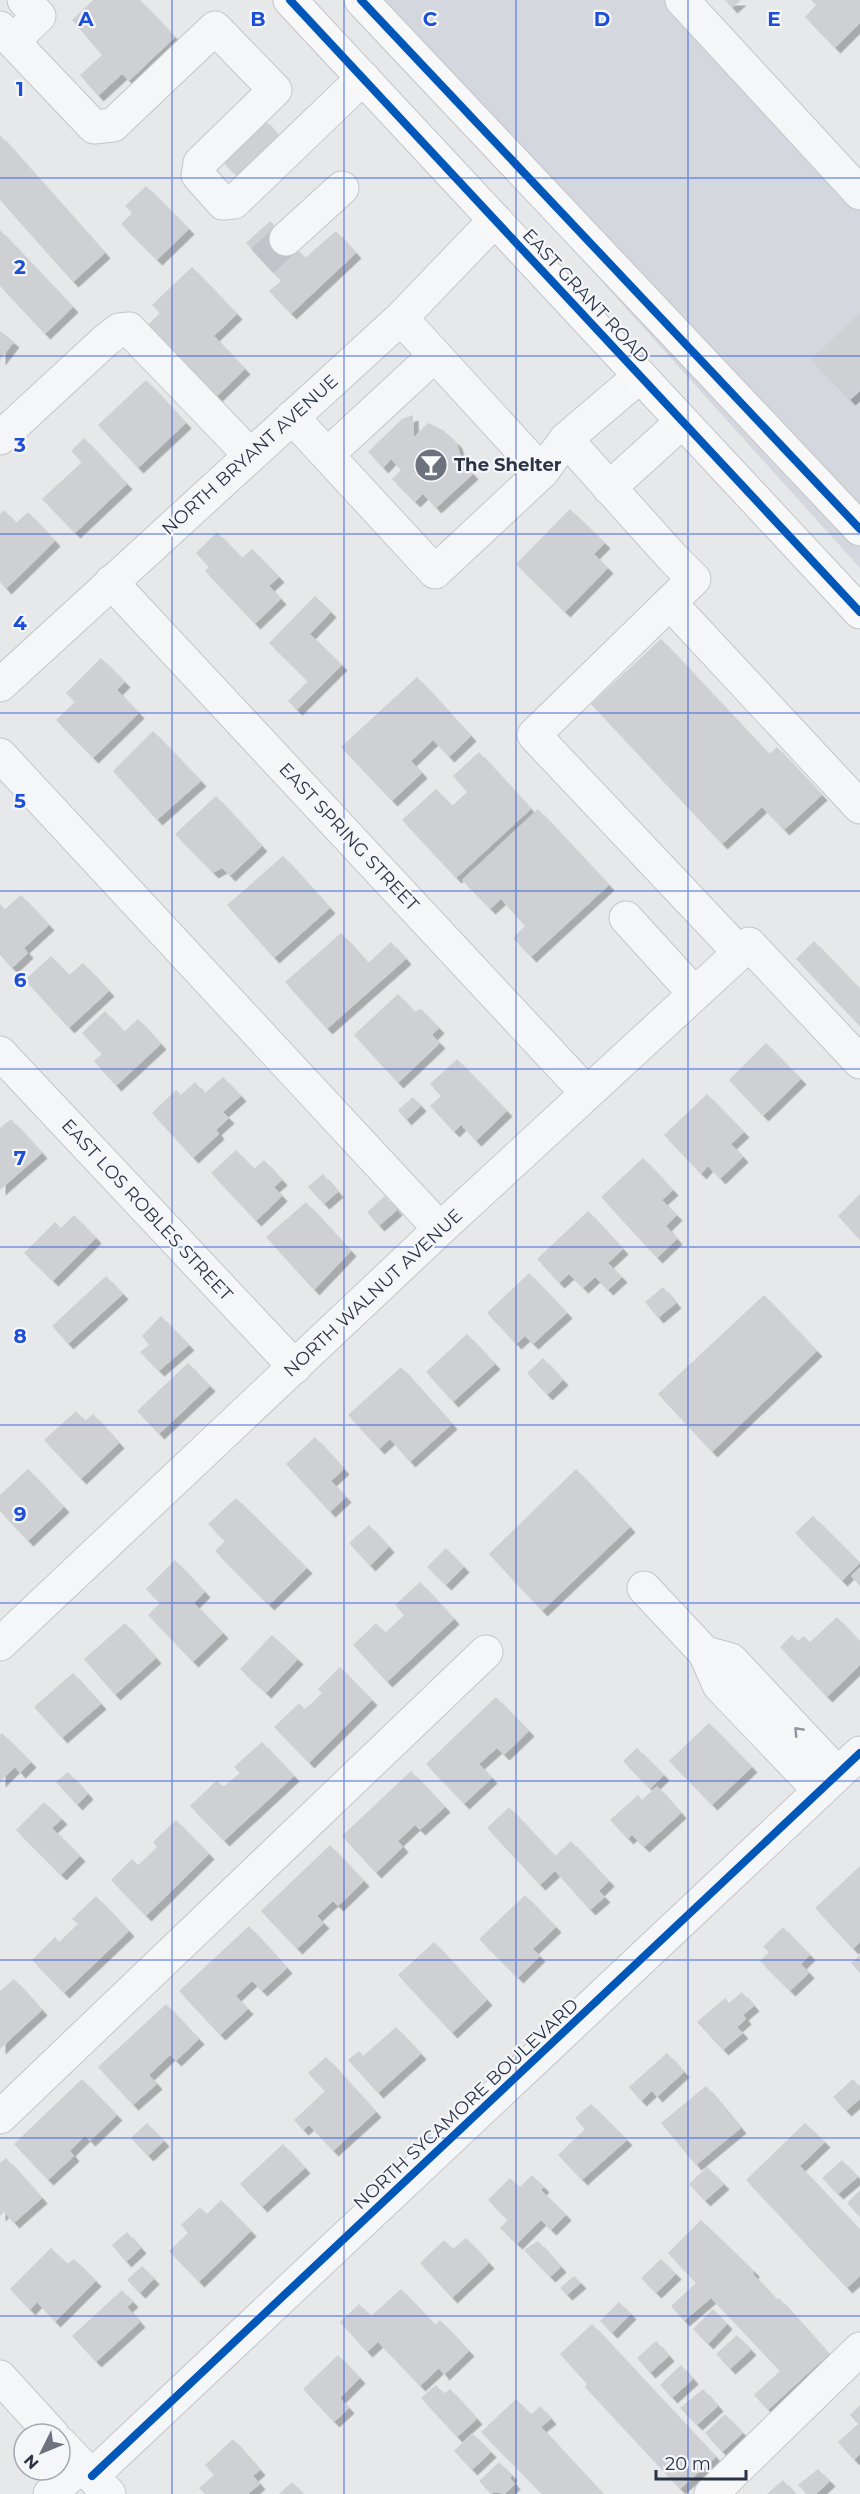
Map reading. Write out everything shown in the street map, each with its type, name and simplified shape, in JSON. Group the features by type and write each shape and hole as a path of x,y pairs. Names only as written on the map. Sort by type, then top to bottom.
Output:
{"main road":[{"name":"EAST GRANT ROAD","path":"290,0 860,612"},
{"path":"361,0 860,529"}],"street":[{"path":"24,0 39,16 6,34 94,127 113,125 214,28 275,90 200,163 198,175 223,202 234,202 363,78"},
{"path":"682,0 860,193"},
{"path":"286,238 342,188"},
{"name":"NORTH BRYANT AVENUE","path":"0,685 401,318 495,220"},
{"path":"401,318 542,472"},
{"path":"0,438 106,340 119,330 129,329 250,455"},
{"path":"327,455 434,356"},
{"path":"354,360 389,398"},
{"path":"292,417 435,572 542,472 566,439 640,376"},
{"path":"609,488 682,422"},
{"path":"566,439 694,579 534,735 860,1062"},
{"name":"EAST SPRING STREET","path":"111,582 587,1093"},
{"path":"670,603 860,807"},
{"path":"0,755 440,1229"},
{"path":"626,918 695,994"},
{"name":"NORTH WALNUT AVENUE","path":"0,1644 440,1229 744,948"},
{"name":"EAST LOS ROBLES STREET","path":"0,1053 295,1367"},
{"path":"644,1588 705,1653 731,1660 839,1773"},
{"path":"0,2117 486,1652"},
{"name":"NORTH SYCAMORE BOULEVARD","path":"50,2494 85,2470 839,1773"},
{"path":"711,2494 860,2349"},
{"path":"0,2377 41,2422"}],"shaded area":[{"path":"343,0 666,0 860,206 860,568 523,194"}],"building":[{"path":"93,0 140,0 175,37 129,81 122,74 98,96 80,75 102,55 72,20"},
{"path":"725,0 741,0 732,8"},
{"path":"811,0 860,0 860,23 835,48 805,17 816,5"},
{"path":"264,119 280,137 238,177 221,160"},
{"path":"0,135 105,253 73,282 0,200"},
{"path":"146,186 189,229 157,260 121,224 132,213 125,206"},
{"path":"270,221 305,258 336,231 356,253 291,314 269,291 281,281 246,243"},
{"path":"0,230 73,307 45,334 0,286"},
{"path":"192,267 237,314 214,336 245,369 211,402 143,330 160,313 152,305"},
{"path":"860,313 860,391 850,400 811,359"},
{"path":"0,331 14,342 0,360"},
{"path":"146,380 186,423 138,468 98,425"},
{"name":"The Shelter","path":"413,415 414,437 428,423 443,430 457,443 462,462 473,474 436,508 423,494 415,502 392,479 401,470 391,459 383,468 368,452 402,419"},
{"path":"84,438 127,484 75,533 42,499 82,462 71,451"},
{"path":"570,509 605,543 594,554 608,568 565,612 516,564"},
{"path":"4,510 16,523 28,512 55,541 6,589 0,582 0,514"},
{"path":"217,532 242,558 252,549 279,577 269,586 281,599 255,624 205,571 209,567 196,553"},
{"path":"315,596 331,612 310,634 342,665 297,710 288,701 308,681 269,643"},
{"path":"661,639 769,754 777,747 822,795 784,830 762,807 722,844 591,704"},
{"path":"101,658 125,682 117,690 139,713 93,758 56,720 75,702 66,693"},
{"path":"417,677 471,736 449,757 433,740 411,761 422,773 392,801 341,747"},
{"path":"153,731 201,781 157,820 113,771"},
{"path":"479,752 531,809 456,878 402,820 436,789 452,806 467,792 453,776"},
{"path":"216,796 262,846 230,876 222,868 213,873 175,834"},
{"path":"538,809 609,885 531,957 513,938 525,926 501,899 490,909 462,880"},
{"path":"283,856 330,908 274,958 227,905"},
{"path":"21,895 49,925 24,948 28,953 12,968 0,955 0,904 5,909"},
{"path":"341,933 368,963 391,942 406,959 327,1029 285,982"},
{"path":"814,941 860,989 860,1026 796,959"},
{"path":"51,956 69,975 83,963 109,991 69,1028 25,980"},
{"path":"398,994 414,1012 421,1009 439,1028 432,1035 440,1043 398,1083 354,1035"},
{"path":"105,1011 124,1032 138,1019 161,1044 116,1086 94,1061 102,1054 82,1033"},
{"path":"766,1043 801,1079 763,1116 729,1080"},
{"path":"457,1059 507,1111 476,1141 461,1125 454,1132 430,1106 441,1096 430,1084"},
{"path":"223,1077 241,1096 223,1112 229,1118 216,1130 219,1134 193,1158 152,1113 176,1090 181,1095 195,1082 205,1093"},
{"path":"707,1094 744,1132 731,1144 743,1157 720,1179 708,1166 701,1174 664,1135"},
{"path":"413,1097 421,1106 406,1120 398,1110"},
{"path":"11,1119 42,1153 0,1190 0,1128"},
{"path":"236,1150 254,1169 264,1160 282,1180 274,1187 282,1196 256,1221 211,1173"},
{"path":"643,1158 673,1190 662,1200 677,1215 666,1226 677,1239 657,1258 601,1197"},
{"path":"323,1174 338,1192 324,1204 308,1187"},
{"path":"860,1194 860,1240 838,1216"},
{"path":"385,1196 397,1210 379,1226 367,1212"},
{"path":"306,1202 351,1251 314,1290 266,1237"},
{"path":"588,1211 623,1249 608,1263 622,1277 608,1290 595,1277 583,1288 569,1274 559,1283 537,1259"},
{"path":"74,1215 96,1238 53,1281 24,1253 55,1222 61,1228"},
{"path":"529,1273 567,1313 533,1344 525,1336 516,1344 487,1313"},
{"path":"106,1276 123,1294 68,1344 52,1326"},
{"path":"663,1287 676,1303 658,1318 645,1302"},
{"path":"764,1295 817,1351 712,1452 658,1394"},
{"path":"161,1316 189,1345 159,1371 140,1352 149,1345 142,1336"},
{"path":"467,1334 495,1364 453,1402 426,1372"},
{"path":"543,1358 563,1380 547,1395 527,1373"},
{"path":"188,1363 210,1386 159,1434 137,1411"},
{"path":"401,1367 452,1424 410,1462 390,1439 379,1449 348,1415"},
{"path":"76,1411 85,1421 93,1414 119,1443 81,1479 44,1440"},
{"path":"315,1437 344,1469 331,1481 346,1497 330,1512 286,1464"},
{"path":"28,1469 64,1507 28,1541 0,1511 0,1495"},
{"path":"576,1469 630,1527 542,1611 489,1554"},
{"path":"236,1498 307,1568 269,1605 215,1551 225,1541 208,1524"},
{"path":"813,1516 860,1563 842,1581 795,1533"},
{"path":"369,1525 389,1547 370,1566 349,1543"},
{"path":"446,1548 464,1567 446,1585 427,1567"},
{"path":"175,1560 205,1592 194,1603 223,1633 193,1662 148,1615 160,1603 146,1589"},
{"path":"860,1567 860,1586 851,1576"},
{"path":"420,1582 454,1619 387,1682 353,1645 376,1623 385,1633 404,1615 395,1605"},
{"path":"837,1617 860,1642 860,1665 827,1697 780,1647 792,1635 798,1641 804,1636 810,1642"},
{"path":"125,1623 156,1658 115,1695 84,1659"},
{"path":"272,1635 298,1659 266,1693 240,1669"},
{"path":"340,1667 372,1700 309,1763 274,1727 299,1703 305,1709 314,1701 322,1693 318,1689"},
{"path":"73,1673 101,1704 62,1738 34,1707"},
{"path":"496,1697 529,1731 504,1755 497,1748 479,1764 492,1778 464,1804 426,1764"},
{"path":"709,1723 752,1767 712,1805 669,1761"},
{"path":"2,1733 31,1762 20,1773 15,1767 0,1782 0,1735"},
{"path":"262,1742 294,1776 224,1841 190,1806 217,1780 223,1787 240,1773 234,1767"},
{"path":"637,1748 664,1775 650,1789 623,1761"},
{"path":"411,1771 445,1807 420,1830 415,1825 398,1841 403,1847 376,1873 342,1836"},
{"path":"68,1772 88,1794 77,1805 56,1782"},
{"path":"657,1786 681,1813 644,1847 632,1835 628,1839 610,1820 638,1795 642,1800"},
{"path":"44,1802 62,1819 52,1828 80,1856 61,1875 16,1830"},
{"path":"509,1807 555,1856 571,1841 609,1881 599,1891 605,1897 590,1910 555,1871 540,1885 487,1828"},
{"path":"176,1820 209,1854 146,1916 111,1880 132,1859 138,1865 148,1856 157,1847 153,1842"},
{"path":"330,1845 364,1881 338,1906 333,1901 317,1916 324,1923 297,1949 261,1911"},
{"path":"860,1866 860,1942 853,1949 815,1908"},
{"path":"525,1895 556,1927 533,1949 540,1956 518,1978 479,1939"},
{"path":"96,1896 129,1931 64,1993 32,1960 55,1937 59,1942 78,1924 72,1919"},
{"path":"249,1926 287,1968 262,1991 252,1981 236,1996 248,2009 220,2035 179,1991"},
{"path":"783,1927 810,1955 801,1964 809,1973 790,1991 760,1961 769,1952 763,1947"},
{"path":"434,1942 487,2000 452,2033 398,1975"},
{"path":"860,1955 860,1973 851,1963"},
{"path":"14,1979 42,2010 0,2049 0,1991"},
{"path":"742,1992 754,2006 743,2015 746,2019 737,2027 743,2033 723,2050 697,2022 725,1998 729,2003"},
{"path":"166,2004 199,2039 176,2061 170,2055 149,2075 157,2084 133,2105 98,2067"},
{"path":"396,2027 421,2054 378,2093 348,2060 359,2051 363,2056"},
{"path":"667,2053 684,2072 657,2097 652,2091 641,2101 629,2087"},
{"path":"326,2057 376,2112 333,2151 309,2125 303,2130 294,2120 325,2091 308,2073"},
{"path":"82,2079 117,2115 90,2141 85,2136 70,2151 74,2156 48,2180 14,2144"},
{"path":"853,2079 860,2087 860,2099 846,2111 833,2097"},
{"path":"706,2086 741,2128 696,2165 661,2123"},
{"path":"591,2104 627,2140 582,2180 558,2155 585,2129 575,2118"},
{"path":"147,2123 164,2141 148,2156 131,2138"},
{"path":"805,2123 825,2142 800,2166 860,2230 860,2276 847,2288 746,2180"},
{"path":"283,2144 305,2168 262,2207 240,2184"},
{"path":"6,2158 42,2198 14,2223 4,2212 0,2216 0,2163"},
{"path":"842,2160 858,2177 838,2194 822,2178"},
{"path":"707,2167 724,2184 705,2201 689,2184"},
{"path":"532,2175 544,2187 541,2190 566,2215 551,2230 541,2220 517,2244 500,2228 508,2220 488,2200 510,2178 520,2187"},
{"path":"860,2190 860,2217 847,2203"},
{"path":"221,2200 251,2231 199,2282 169,2251 188,2233 181,2225 200,2207 207,2214"},
{"path":"701,2220 754,2271 753,2274 777,2300 779,2298 829,2354 768,2410 754,2395 780,2371 711,2298 684,2321 671,2306 696,2283 668,2253"},
{"path":"127,2232 141,2248 126,2262 112,2245"},
{"path":"466,2238 489,2263 452,2298 420,2263 444,2240 453,2249"},
{"path":"538,2241 561,2267 550,2277 524,2250"},
{"path":"51,2248 67,2264 74,2259 96,2281 55,2322 37,2302 30,2310 10,2289"},
{"path":"661,2259 676,2274 656,2293 641,2278"},
{"path":"142,2266 154,2279 140,2293 127,2280"},
{"path":"574,2276 581,2283 567,2295 560,2288"},
{"path":"401,2289 435,2325 440,2320 469,2351 444,2375 439,2368 420,2386 378,2342 367,2352 340,2322 359,2304 371,2316"},
{"path":"122,2290 133,2302 127,2307 140,2322 96,2362 72,2336"},
{"path":"619,2302 631,2314 612,2333 600,2321"},
{"path":"713,2309 727,2324 708,2344 693,2329"},
{"path":"592,2324 716,2457 680,2489 585,2387 587,2384 560,2354"},
{"path":"737,2335 751,2350 730,2369 716,2354"},
{"path":"656,2341 669,2356 650,2373 637,2358"},
{"path":"338,2355 360,2378 340,2398 349,2408 334,2422 303,2389"},
{"path":"681,2365 693,2379 672,2398 660,2385"},
{"path":"436,2385 444,2394 450,2389 477,2419 457,2437 421,2398"},
{"path":"703,2389 718,2406 697,2425 680,2408"},
{"path":"516,2399 531,2415 540,2406 551,2419 541,2427 603,2494 542,2494 481,2432"},
{"path":"860,2405 860,2454 854,2460 838,2442 858,2424 850,2415"},
{"path":"725,2414 743,2433 722,2452 705,2433"},
{"path":"472,2433 491,2452 472,2470 454,2451"},
{"path":"233,2439 260,2470 253,2476 260,2484 248,2494 205,2494 199,2488 214,2475 205,2465"},
{"path":"499,2462 512,2475 510,2478 515,2484 505,2494 495,2492 491,2494 479,2481"},
{"path":"818,2469 830,2481 816,2494 807,2494 798,2485"},
{"path":"783,2480 795,2494 767,2494"},
{"path":"292,2482 304,2494 279,2494"}],"tunnel":[{"path":"262,261 286,239"}],"cycle path":[{"path":"290,0 860,612"},
{"path":"361,0 860,529"},
{"path":"92,2476 860,1753"}],"place":[{"name":"The Shelter","path":"431,465"}]}
